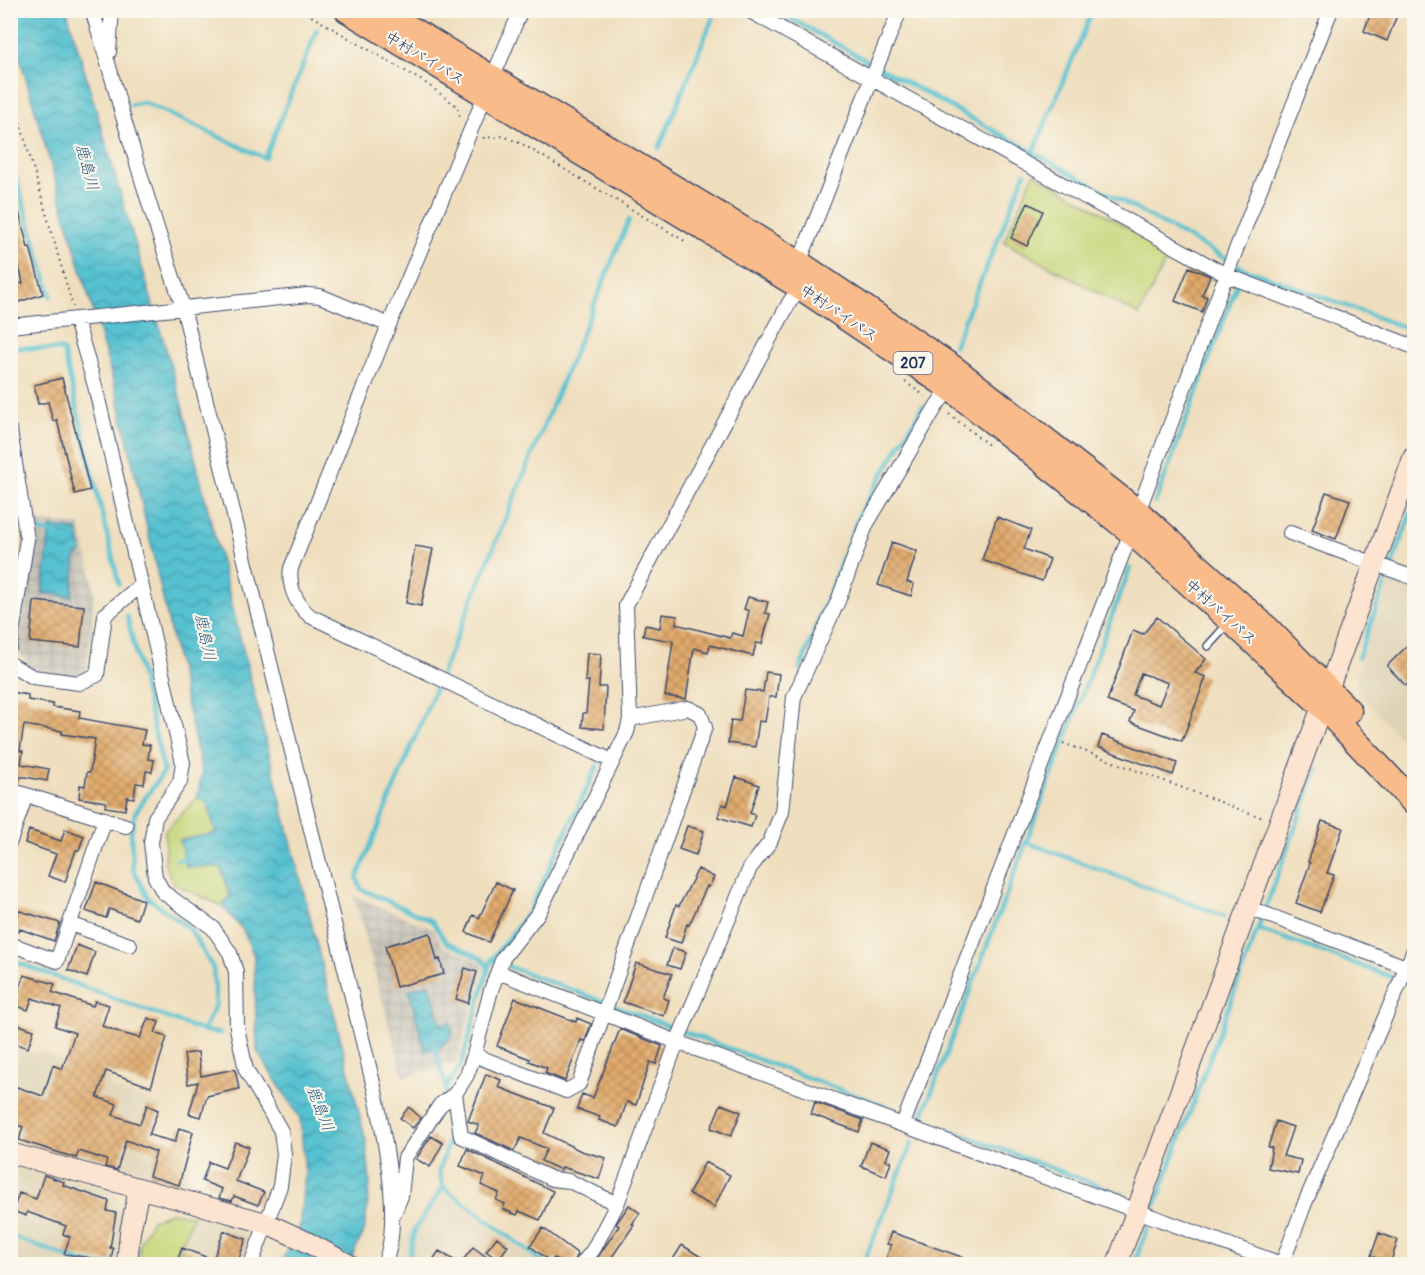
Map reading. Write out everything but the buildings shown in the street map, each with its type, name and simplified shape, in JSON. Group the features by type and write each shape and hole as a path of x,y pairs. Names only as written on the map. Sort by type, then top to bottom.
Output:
{"highway":[{"name":"中村バイパス","path":"346,10 489,86 799,263 954,369 1134,522 1267,628 1414,802"},
{"name":"中村バイパス","path":"380,10 489,86 800,286 950,388 1134,522 1231,621 1326,699 1414,780"}],"street":[{"path":"92,10 157,232 183,307 375,1091 389,1161 392,1221 390,1251 384,1264"},
{"path":"108,60 112,10"},
{"path":"521,10 389,325 291,568 290,578 301,609 310,616 612,761"},
{"path":"748,10 1226,275 1414,347"},
{"path":"799,263 900,10"},
{"path":"903,1124 1134,522 1226,275 1331,10"},
{"path":"392,1221 400,1196 405,1158 440,1105 455,1094 467,1075 491,990 503,958 540,912 627,732 630,719 626,604 783,313 800,286"},
{"path":"10,326 308,295 320,296 389,325"},
{"path":"76,320 95,386 183,764 180,782 154,818 151,843 155,877 163,892 213,927 230,953 236,972 237,1028 246,1071 280,1131 284,1154 274,1227 251,1264"},
{"path":"582,1264 593,1250 617,1204 677,1042 750,868 770,842 782,812 794,697 838,601 866,525 937,405 950,388"},
{"path":"10,430 27,539 10,646"},
{"path":"1117,1264 1259,911 1280,825 1326,699 1385,568 1414,456"},
{"path":"1290,533 1414,578"},
{"path":"10,664 33,677 79,683 97,675 105,615 141,585"},
{"path":"474,1054 567,1091 579,1084 705,727 700,714 688,708 630,719"},
{"path":"10,790 126,826"},
{"path":"10,841 26,795"},
{"path":"10,944 57,962 105,819"},
{"path":"1259,911 1411,968"},
{"path":"70,924 130,945"},
{"path":"498,972 677,1042 1282,1264 1305,1203 1411,968 1414,950"},
{"path":"455,1094 461,1136 552,1179 569,1180 617,1204"},
{"path":"10,1153 274,1227 348,1264"},
{"path":"127,1264 130,1232 139,1189"}],"lane":[{"path":"1208,646 1231,621"}],"path":[{"path":"301,10 424,82 457,106 467,138 503,136 522,144 696,248"},
{"path":"10,87 76,320"},
{"path":"1072,746 1280,825"}],"shaded area":[{"path":"34,521 80,525 95,590 86,672 76,678 34,673 17,649"},
{"path":"1392,575 1414,584 1414,753 1358,692 1357,672"},
{"path":"354,896 433,929 443,946 481,962 483,969 456,1062 403,1077"},
{"path":"10,1045 36,1054 38,1051 112,1079 110,1086 163,1106 147,1150 191,1162 182,1193 11,1144"},
{"path":"10,1162 112,1191 124,1209 117,1264 11,1264"},
{"path":"442,1193 539,1264 380,1264"},
{"path":"193,1215 257,1230 242,1264 174,1264"}],"green space":[{"path":"1034,173 1170,252 1139,315 1004,242"},
{"path":"197,798 207,802 216,834 180,841 221,867 230,896 222,906 174,884 165,864 165,831"},
{"path":"171,1212 193,1215 174,1264 137,1264 141,1240 152,1220"}],"water":[{"name":"鹿島川","path":"11,11 67,11 179,394 366,1141 370,1184 364,1232 348,1264 280,1264 299,1230 305,1172 300,1118 257,1051 254,956 243,930 222,906 230,896 221,867 186,867 180,840 216,833 207,802 197,798 202,772 117,394 11,27"},
{"path":"50,527 77,530 82,553 76,555 72,597 43,593"},
{"path":"430,984 441,1025 450,1022 453,1034 442,1046 425,1051 409,990"}],"waterway":[{"path":"659,148 716,10"},
{"path":"775,10 1243,268 1414,331"},
{"path":"1033,153 1093,10"},
{"path":"130,105 143,102 265,158 317,30"},
{"path":"10,159 51,296"},
{"path":"954,346 1025,173"},
{"path":"488,968 483,959 446,942 432,921 361,889 357,878 629,220"},
{"path":"1155,503 1238,282"},
{"path":"10,347 63,350 119,584"},
{"path":"10,379 19,445"},
{"path":"800,669 860,513 923,406"},
{"path":"1358,658 1414,505"},
{"path":"30,528 54,534"},
{"path":"921,1120 1130,568"},
{"path":"127,616 164,771 135,813 131,832 133,869 148,898 190,929 213,968 216,1003 203,1031"},
{"path":"446,1087 461,1065 491,960 529,912 597,766"},
{"path":"1155,1206 1317,769"},
{"path":"1026,842 1224,916"},
{"path":"177,860 189,859"},
{"path":"1258,929 1414,985"},
{"path":"10,960 203,1031 220,1033"},
{"path":"491,960 1124,1195"},
{"path":"435,1045 446,1087 449,1140 439,1171 443,1187 545,1264"},
{"path":"863,1264 912,1143"},
{"path":"408,1261 415,1229 443,1187"},
{"path":"1134,1264 1149,1224"},
{"path":"10,1236 86,1264 94,1264"}]}
